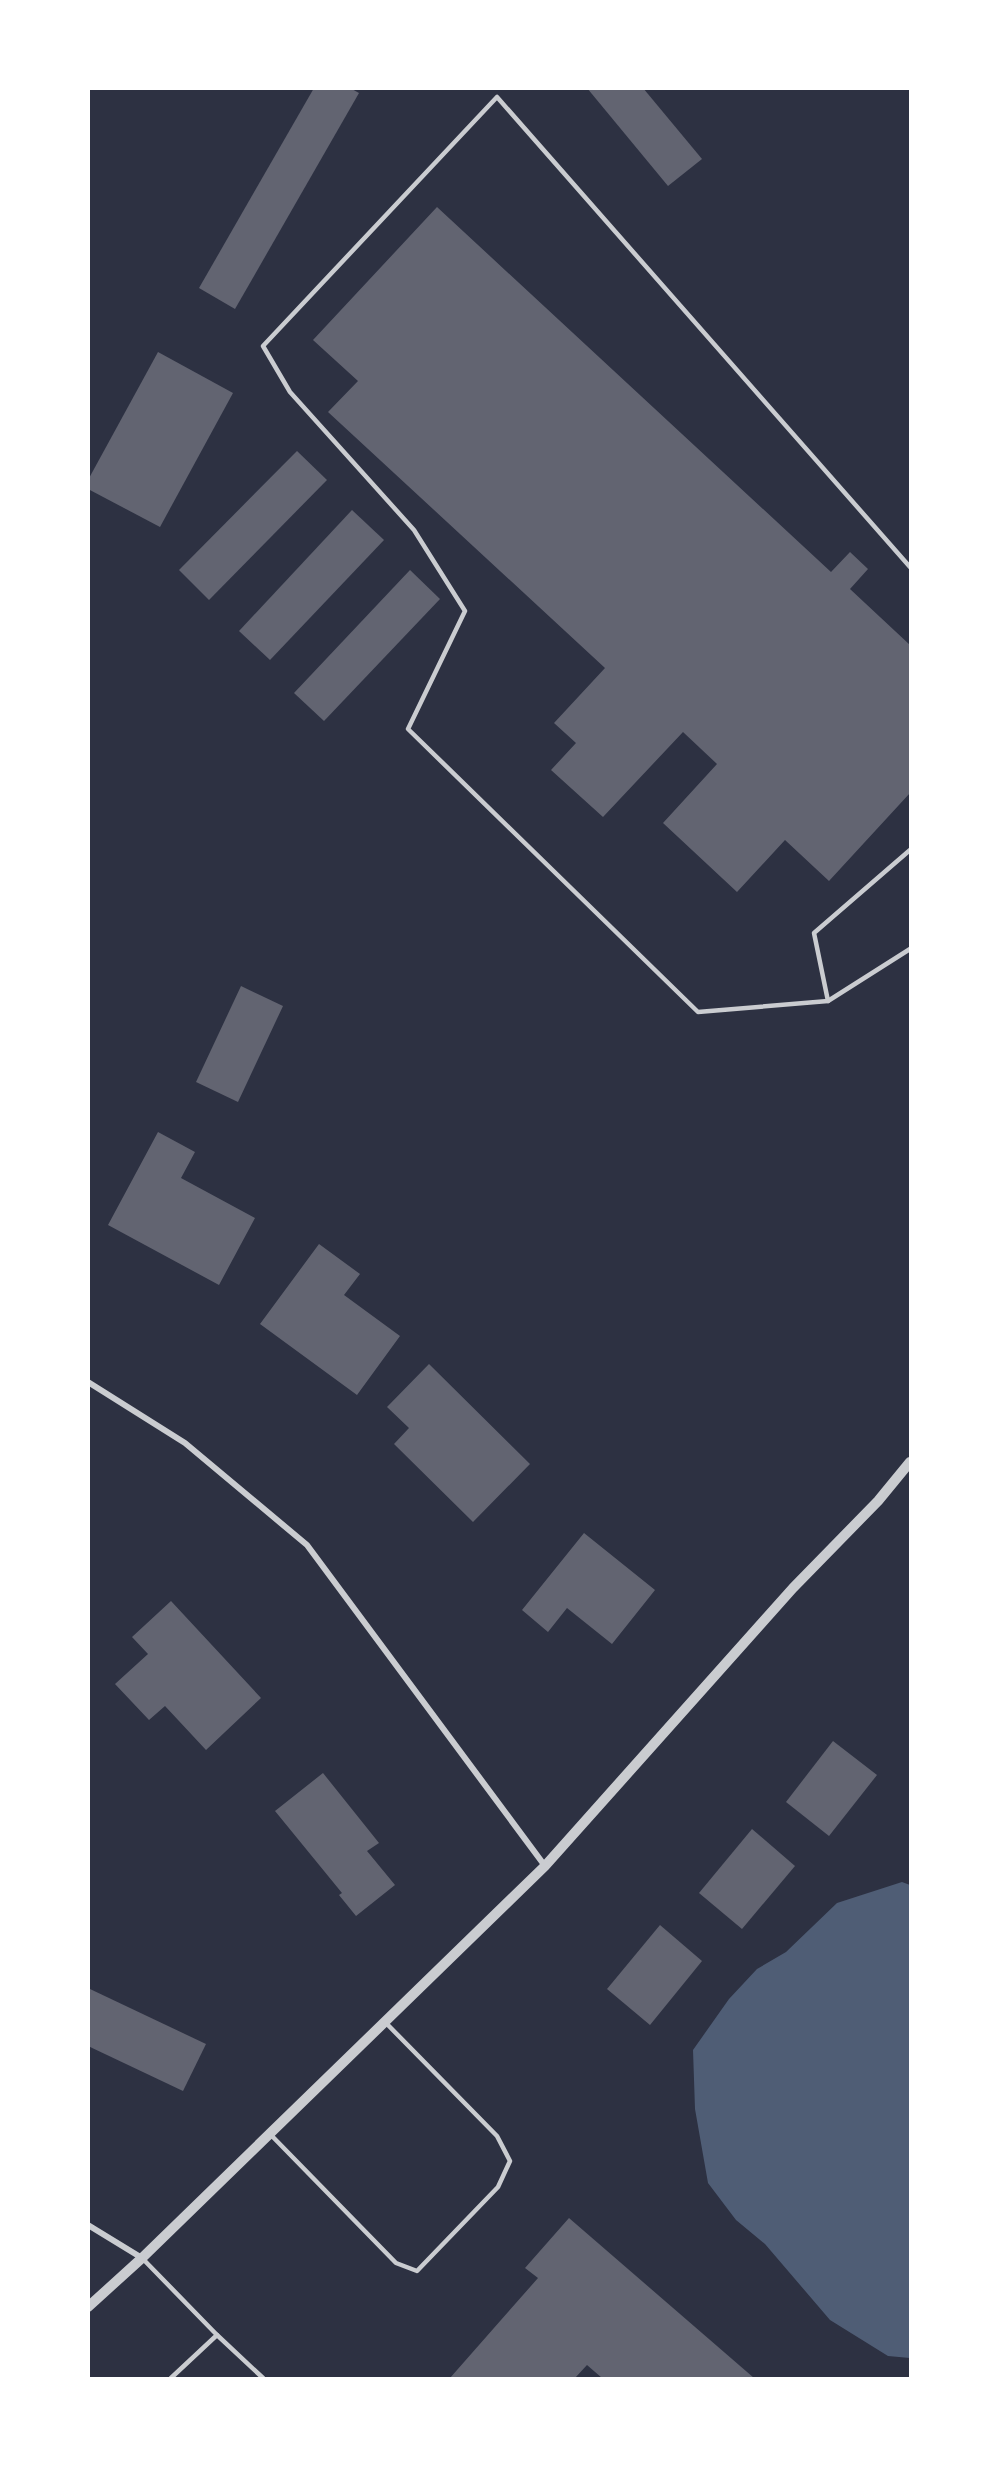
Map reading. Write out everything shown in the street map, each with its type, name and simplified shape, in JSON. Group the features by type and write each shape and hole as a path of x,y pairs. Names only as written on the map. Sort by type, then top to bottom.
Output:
{"street":[{"path":"88,1382 185,1443 307,1545 545,1866"},
{"path":"88,2307 142,2258 545,1866 793,1588 878,1501 910,1462"},
{"path":"88,2225 142,2258"}],"lane":[{"path":"910,567 497,97 263,346 290,392 414,530 465,611 408,729 699,1012 828,1001 910,949"},
{"path":"828,1001 814,933 910,850"},
{"path":"270,2134 396,2262 417,2271 498,2187 510,2161 497,2136 385,2022"},
{"path":"142,2258 263,2379"},
{"path":"171,2379 217,2335"}],"water":[{"path":"902,1882 910,1885 910,2358 888,2356 830,2320 765,2244 736,2220 708,2183 695,2109 693,2050 729,1999 757,1969 786,1952 837,1903"}],"building":[{"path":"314,88 350,88 359,93 235,309 199,288"},
{"path":"587,88 643,88 702,159 668,186"},
{"path":"437,207 831,572 850,552 868,569 850,589 910,645 910,793 829,881 785,840 737,892 663,823 717,764 683,732 603,817 551,770 576,743 554,723 605,668 328,412 358,381 313,340"},
{"path":"158,352 233,393 160,527 88,489 88,480"},
{"path":"297,451 327,480 209,600 179,570"},
{"path":"352,510 384,540 270,660 239,631"},
{"path":"410,570 440,599 324,721 294,693"},
{"path":"241,986 283,1006 238,1102 196,1082"},
{"path":"158,1132 195,1152 181,1178 255,1218 219,1285 108,1225"},
{"path":"319,1244 360,1274 344,1295 400,1336 357,1395 260,1324"},
{"path":"429,1364 530,1464 473,1522 394,1444 409,1428 387,1407"},
{"path":"584,1533 655,1590 612,1644 567,1608 548,1632 522,1610"},
{"path":"171,1601 261,1698 206,1750 165,1706 149,1720 115,1684 148,1654 132,1637"},
{"path":"833,1741 877,1775 829,1836 786,1802"},
{"path":"323,1773 379,1843 367,1851 395,1885 356,1916 339,1895 342,1893 275,1811"},
{"path":"752,1829 795,1866 742,1929 699,1893"},
{"path":"660,1925 702,1961 650,2025 607,1989"},
{"path":"90,1989 206,2044 183,2091 88,2046"},
{"path":"569,2218 754,2378 602,2378 587,2365 575,2378 450,2378 538,2278 525,2268"}]}
